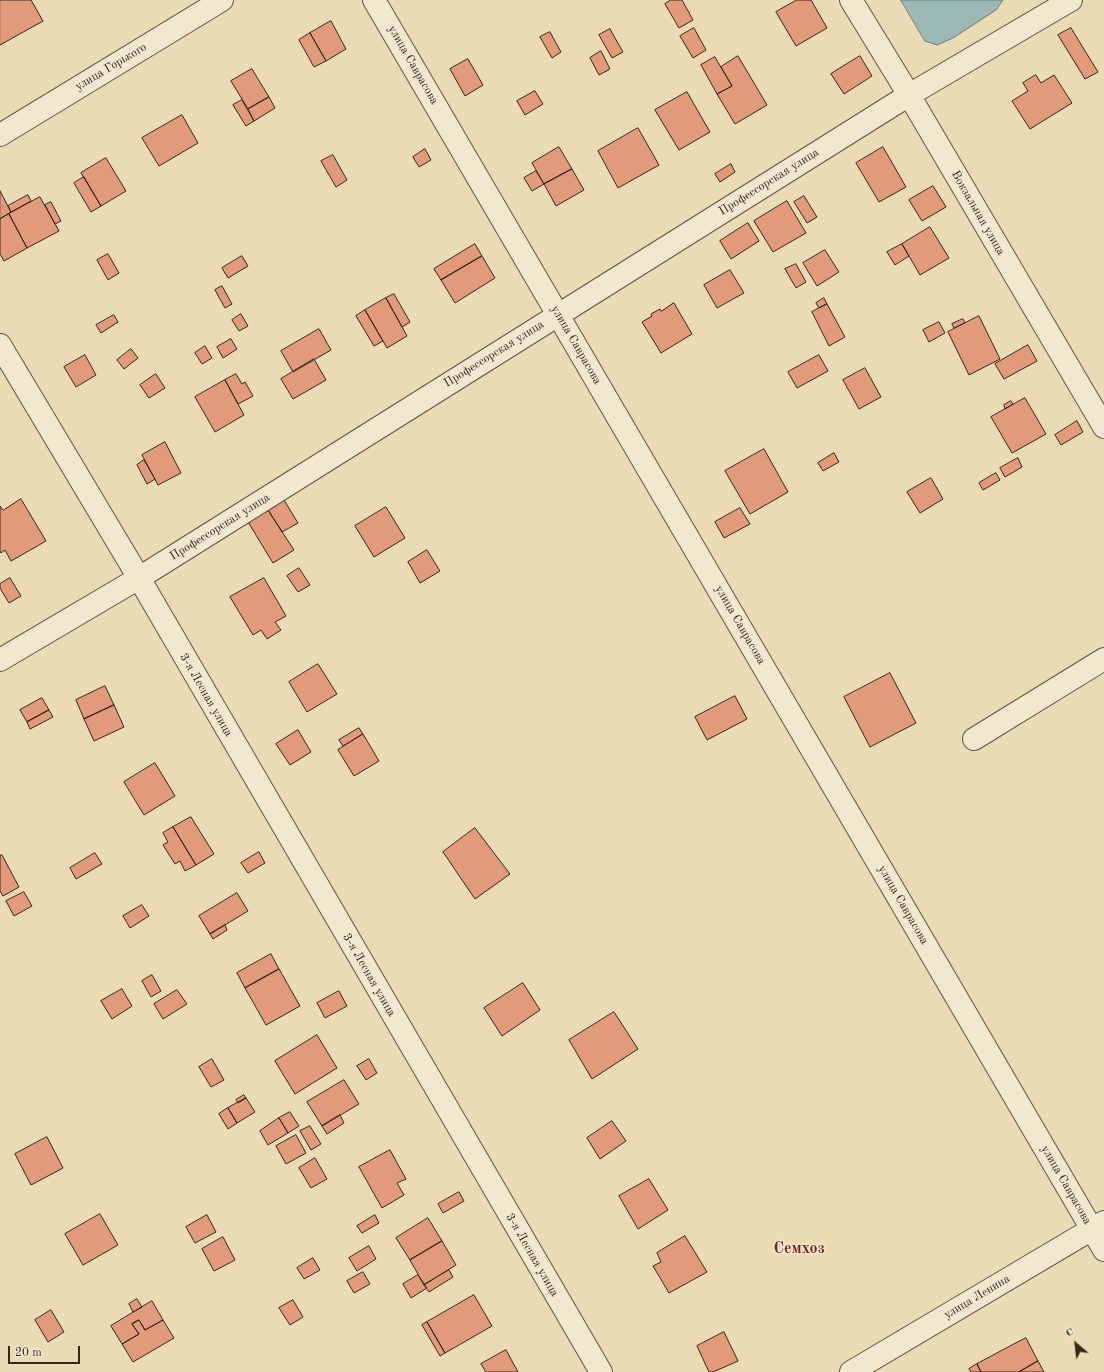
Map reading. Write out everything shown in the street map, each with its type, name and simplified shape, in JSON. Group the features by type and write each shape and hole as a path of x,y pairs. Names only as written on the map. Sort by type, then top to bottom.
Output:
{"street":[{"name":"улица Горького","path":"0,135 222,0"},
{"name":"улица Саврасова","path":"374,0 558,314 1098,1226 1104,1250"},
{"name":"Вокзальная улица","path":"851,0 909,95 1104,427"},
{"name":"Профессорская улица","path":"0,660 139,578 909,95 1071,0"},
{"name":"3-я Лесная улица","path":"0,345 139,578 601,1372"},
{"path":"974,739 1104,659"},
{"name":"улица Ленина","path":"850,1372 1098,1226"}],"water":[{"path":"901,0 1003,0 996,10 953,38 937,45 925,41"}],"building":[{"path":"0,0 31,0 43,21 0,45"},
{"path":"671,0 682,0 693,20 679,28 665,4"},
{"path":"797,0 811,0 827,28 796,46 776,12"},
{"path":"331,21 346,49 326,61 310,33"},
{"path":"694,28 706,50 693,58 680,36"},
{"path":"1071,28 1098,72 1085,79 1058,35"},
{"path":"610,29 623,52 612,58 599,35"},
{"path":"550,32 561,52 552,58 540,37"},
{"path":"310,33 326,61 314,67 299,40"},
{"path":"601,51 610,69 599,75 590,58"},
{"path":"738,56 767,105 735,124 717,94 732,86 721,67"},
{"path":"860,56 872,76 844,94 831,74"},
{"path":"715,57 732,86 717,94 701,65"},
{"path":"468,59 483,85 465,96 450,69"},
{"path":"252,69 269,97 248,109 231,81"},
{"path":"1036,75 1041,83 1054,75 1072,103 1030,129 1012,101 1028,91 1023,83"},
{"path":"535,91 543,104 525,115 517,101"},
{"path":"687,92 710,132 679,150 655,110"},
{"path":"269,97 275,108 254,121 248,109"},
{"path":"242,100 254,121 246,126 233,105"},
{"path":"182,115 198,143 159,166 142,138"},
{"path":"638,128 659,165 618,188 598,151"},
{"path":"559,147 572,169 544,184 532,163"},
{"path":"883,147 906,187 879,202 856,163"},
{"path":"425,149 431,160 419,167 413,157"},
{"path":"333,155 347,180 336,187 321,161"},
{"path":"106,158 126,191 101,206 81,173"},
{"path":"731,164 735,172 720,182 715,174"},
{"path":"572,169 584,190 556,206 544,184"},
{"path":"536,171 544,184 532,191 524,178"},
{"path":"84,177 101,206 91,212 74,183"},
{"path":"933,186 946,207 922,221 909,200"},
{"path":"0,191 11,212 0,219"},
{"path":"28,195 31,201 11,212 8,206"},
{"path":"804,196 817,217 807,223 794,202"},
{"path":"40,197 59,231 27,248 9,214"},
{"path":"787,201 806,233 773,252 754,221"},
{"path":"51,202 61,221 55,224 45,205"},
{"path":"9,214 27,248 4,261 0,254 0,219"},
{"path":"748,223 759,241 731,259 720,241"},
{"path":"930,227 949,258 920,275 902,244"},
{"path":"475,244 482,256 441,280 434,269"},
{"path":"902,244 909,256 895,265 887,252"},
{"path":"825,250 839,272 817,286 803,263"},
{"path":"108,254 119,273 108,280 97,260"},
{"path":"242,256 248,266 228,278 222,268"},
{"path":"482,256 495,278 455,303 441,280"},
{"path":"796,264 806,282 796,288 785,269"},
{"path":"730,270 744,293 717,308 704,285"},
{"path":"222,286 232,304 225,308 215,290"},
{"path":"394,294 410,322 402,327 386,298"},
{"path":"386,298 407,336 387,348 365,310"},
{"path":"824,298 827,304 819,308 816,303"},
{"path":"674,303 692,334 661,353 642,322 652,316 651,314 660,309 661,311"},
{"path":"827,304 845,337 829,346 812,312"},
{"path":"365,310 383,341 374,346 356,316"},
{"path":"241,314 248,326 239,331 232,320"},
{"path":"114,315 118,322 101,333 96,325"},
{"path":"979,316 1000,359 969,375 948,332"},
{"path":"963,319 965,323 954,328 952,324"},
{"path":"939,322 945,333 929,342 923,330"},
{"path":"319,329 331,350 293,372 281,351"},
{"path":"231,339 237,349 223,358 217,347"},
{"path":"1028,345 1037,361 1004,379 995,364"},
{"path":"205,346 212,358 202,364 195,353"},
{"path":"131,349 138,358 124,369 117,360"},
{"path":"85,355 96,375 76,387 64,367"},
{"path":"819,355 828,371 797,388 788,372"},
{"path":"314,359 326,380 293,399 281,379"},
{"path":"865,368 881,397 859,409 843,380"},
{"path":"156,374 165,388 149,398 140,385"},
{"path":"236,374 242,384 245,382 253,396 238,404 225,380"},
{"path":"225,380 244,415 215,432 195,397"},
{"path":"1025,398 1046,434 1012,453 991,417"},
{"path":"1011,401 1013,404 1005,409 1004,405"},
{"path":"1077,421 1083,432 1061,445 1055,435"},
{"path":"165,442 181,473 158,485 142,455"},
{"path":"764,449 788,492 750,514 725,471"},
{"path":"834,453 839,462 823,471 818,463"},
{"path":"1018,458 1022,467 1005,477 1000,468"},
{"path":"144,460 155,479 147,484 137,465"},
{"path":"996,473 1000,480 983,490 979,483"},
{"path":"931,478 943,499 920,513 907,492"},
{"path":"21,499 46,541 11,561 5,550 1,553 0,551 0,506 3,510"},
{"path":"284,500 298,523 282,532 268,510"},
{"path":"386,507 405,538 374,557 355,526"},
{"path":"740,508 750,524 724,538 715,522"},
{"path":"268,510 294,550 273,563 248,522"},
{"path":"427,550 440,571 420,583 408,562"},
{"path":"299,568 310,585 298,592 287,576"},
{"path":"10,578 21,596 9,603 0,588 0,584"},
{"path":"264,578 286,616 275,622 281,630 267,639 261,630 253,635 230,597"},
{"path":"318,664 337,694 307,712 289,682"},
{"path":"890,673 916,723 870,747 844,697"},
{"path":"105,686 114,705 84,719 76,700"},
{"path":"735,696 747,719 707,740 695,717"},
{"path":"42,698 49,710 27,722 20,710"},
{"path":"114,705 124,727 94,741 84,719"},
{"path":"49,710 53,717 30,729 27,722"},
{"path":"359,728 363,734 343,746 339,740"},
{"path":"298,730 311,752 290,765 276,744"},
{"path":"363,734 379,761 354,776 338,750"},
{"path":"155,763 175,796 144,815 124,782"},
{"path":"191,817 214,854 196,865 173,827"},
{"path":"173,827 196,865 185,871 180,861 175,864 163,845 168,842 163,833"},
{"path":"475,828 510,874 475,899 443,852"},
{"path":"259,852 265,863 248,873 241,863"},
{"path":"95,853 102,864 76,879 70,868"},
{"path":"2,855 19,887 3,896 0,891 0,856"},
{"path":"24,892 32,906 14,916 6,901"},
{"path":"237,893 248,911 210,934 199,916"},
{"path":"142,905 149,916 130,928 123,916"},
{"path":"225,925 227,930 213,939 210,934"},
{"path":"271,954 279,969 245,988 237,973"},
{"path":"279,969 300,1006 266,1025 245,988"},
{"path":"152,975 161,991 151,997 142,981"},
{"path":"523,983 540,1010 502,1036 484,1008"},
{"path":"122,989 132,1006 112,1019 101,1001"},
{"path":"177,990 187,1004 163,1019 154,1004"},
{"path":"339,991 347,1006 325,1018 317,1003"},
{"path":"614,1012 638,1049 592,1079 569,1040"},
{"path":"317,1035 337,1068 295,1094 275,1061"},
{"path":"212,1059 224,1080 211,1087 199,1067"},
{"path":"369,1059 377,1073 366,1080 357,1066"},
{"path":"344,1080 359,1104 322,1126 307,1102"},
{"path":"244,1095 246,1098 238,1103 236,1100"},
{"path":"246,1098 255,1112 237,1123 228,1108"},
{"path":"228,1108 237,1123 228,1129 219,1114"},
{"path":"290,1112 299,1126 288,1133 279,1118"},
{"path":"340,1115 344,1123 327,1134 322,1126"},
{"path":"279,1118 288,1133 268,1145 260,1131"},
{"path":"612,1121 626,1141 600,1159 587,1138"},
{"path":"310,1126 321,1144 311,1150 300,1131"},
{"path":"296,1135 306,1153 286,1164 276,1146"},
{"path":"47,1137 63,1168 31,1185 15,1154"},
{"path":"390,1150 406,1179 397,1183 404,1195 382,1208 359,1167"},
{"path":"315,1158 327,1179 311,1188 299,1168"},
{"path":"649,1179 668,1210 638,1229 619,1196"},
{"path":"459,1192 464,1201 443,1213 438,1204"},
{"path":"100,1214 118,1245 83,1265 65,1234"},
{"path":"207,1215 216,1232 195,1243 186,1227"},
{"path":"375,1215 379,1223 362,1233 357,1226"},
{"path":"428,1218 442,1241 410,1260 396,1238"},
{"path":"685,1236 707,1272 669,1293 653,1266 661,1262 657,1253"},
{"path":"223,1237 235,1260 214,1271 202,1249"},
{"path":"442,1241 456,1265 424,1285 410,1260"},
{"path":"369,1246 376,1259 357,1271 349,1258"},
{"path":"313,1258 320,1270 304,1279 297,1268"},
{"path":"449,1270 453,1277 429,1292 424,1285"},
{"path":"363,1272 370,1284 354,1293 347,1281"},
{"path":"418,1275 427,1288 411,1298 403,1284"},
{"path":"474,1295 492,1326 445,1353 427,1322"},
{"path":"137,1299 142,1307 133,1312 129,1304"},
{"path":"293,1300 303,1317 290,1325 279,1308"},
{"path":"152,1301 163,1320 145,1330 139,1320 132,1324 139,1334 122,1344 111,1326"},
{"path":"51,1310 64,1332 48,1342 35,1320"},
{"path":"139,1320 145,1330 163,1320 174,1338 133,1362 122,1344 139,1334 132,1324"},
{"path":"427,1322 445,1353 440,1356 422,1325"},
{"path":"724,1332 738,1361 713,1372 709,1372 697,1346"},
{"path":"1026,1338 1038,1361 1019,1372 981,1372 977,1364"},
{"path":"506,1350 518,1372 486,1372 481,1364"},
{"path":"1038,1361 1044,1372 1019,1372"},
{"path":"977,1364 981,1372 971,1372 969,1369"}],"district":[{"name":"Семхоз","path":"799,1249"}]}
